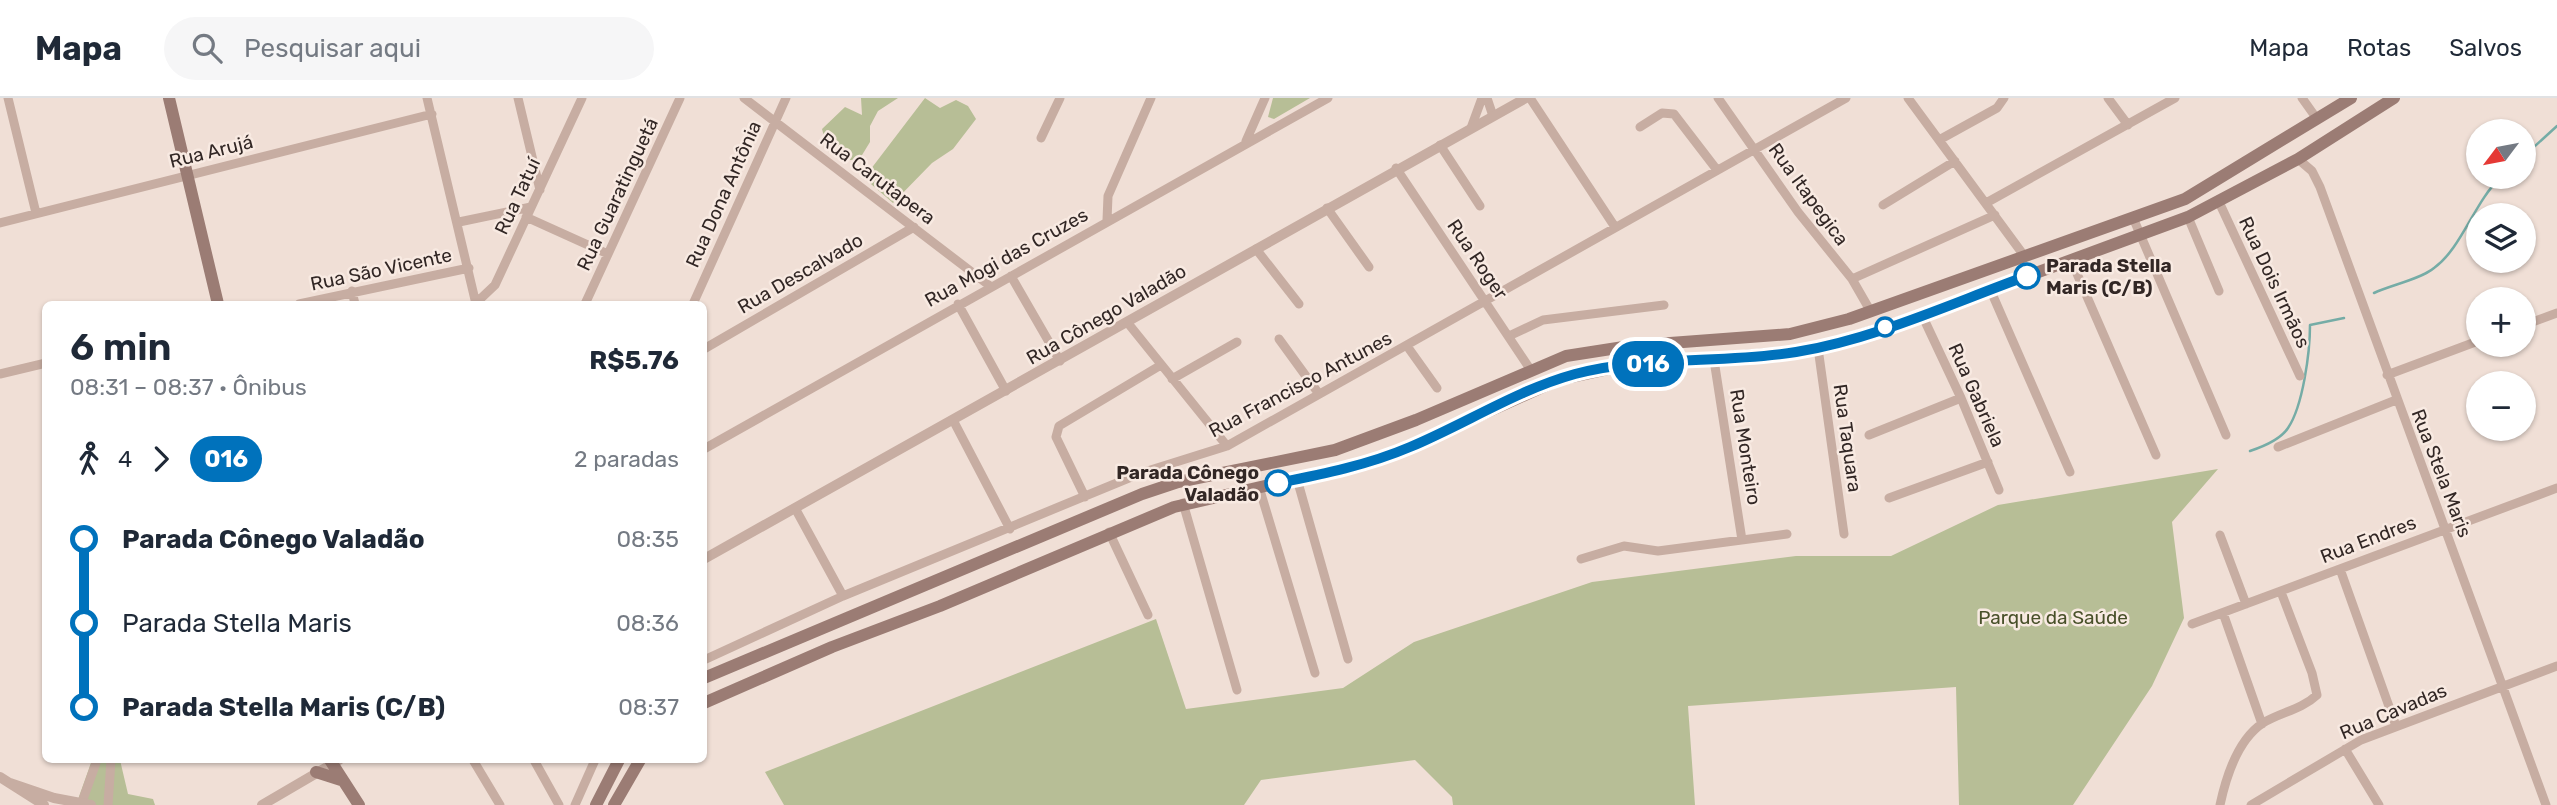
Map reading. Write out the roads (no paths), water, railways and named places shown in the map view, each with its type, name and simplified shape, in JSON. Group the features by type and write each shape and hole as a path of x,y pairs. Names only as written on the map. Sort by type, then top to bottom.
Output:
{"main road":[{"path":"169,98 217,301"},
{"path":"707,677 1015,546 1167,485 1302,458 1370,438 1559,358 1595,350 1790,334 1871,312 2134,220 2202,190 2351,98"},
{"path":"707,703 832,646 1183,503 1297,479 1392,454 1524,394 1577,374 1627,365 1714,360 1818,348 1922,315 2188,217 2298,159 2393,98"},
{"path":"1015,546 1024,569"},
{"path":"335,763 359,805"},
{"path":"596,805 617,763"},
{"path":"614,805 638,763"},
{"path":"316,772 331,774 344,782"}],"street":[{"path":"8,98 36,214"},
{"path":"427,98 459,222 475,301"},
{"path":"518,98 540,190"},
{"name":"Rua Tatuí","path":"479,301 495,285 582,98"},
{"name":"Rua Guaratinguetá","path":"586,301 680,98"},
{"name":"Rua Carutapera","path":"744,98 990,286"},
{"name":"Rua Dona Antônia","path":"694,301 786,98"},
{"path":"1041,138 1060,98"},
{"path":"1107,220 1108,196 1151,98"},
{"path":"1246,141 1265,98"},
{"name":"Rua Mogi das Cruzes","path":"707,447 1246,141 1328,98"},
{"path":"1484,98 1493,116"},
{"path":"1471,128 1484,98"},
{"path":"1528,98 1615,227"},
{"name":"Rua Cônego Valadão","path":"707,557 1060,361 1396,169 1528,98"},
{"name":"Rua Itapegica","path":"1718,98 1852,279 1871,312"},
{"name":"Rua Francisco Antunes","path":"707,659 844,596 1141,473 1227,446 1846,98"},
{"path":"1908,98 2025,257"},
{"path":"1939,140 1997,108 2004,98"},
{"path":"2108,98 2128,125"},
{"path":"1986,203 2175,98"},
{"path":"2302,98 2317,119"},
{"path":"1640,127 1662,113 1674,114 1717,170"},
{"name":"Rua Arujá","path":"0,223 432,114"},
{"path":"1440,145 1480,206"},
{"name":"Rua Stela Maris","path":"2298,159 2312,171 2320,187 2546,805"},
{"path":"1883,205 1955,161"},
{"name":"Rua Roger","path":"1396,169 1530,369"},
{"name":"Rua Dois Irmãos","path":"2219,202 2300,376"},
{"path":"459,222 531,207"},
{"path":"1327,208 1369,267"},
{"path":"1852,279 1996,215"},
{"path":"526,217 608,254"},
{"path":"2188,217 2219,291"},
{"path":"2134,220 2225,435"},
{"name":"Rua Descalvado","path":"707,347 914,227"},
{"path":"1255,249 1299,304"},
{"path":"2071,261 2156,455"},
{"name":"Rua São Vicente","path":"311,301 469,268"},
{"path":"1011,276 1060,361"},
{"path":"1990,289 2070,472"},
{"path":"352,291 354,301"},
{"path":"958,304 1006,391"},
{"path":"1509,336 1543,320 1664,305"},
{"path":"2536,321 2557,313"},
{"name":"Rua Gabriela","path":"1922,315 1961,398 1999,491"},
{"path":"1127,322 1227,446"},
{"path":"1279,339 1319,394"},
{"path":"1172,379 1237,342"},
{"path":"2387,375 2466,345"},
{"path":"1407,346 1437,388"},
{"name":"Rua Taquara","path":"1818,348 1844,534"},
{"name":"Rua Monteiro","path":"1714,360 1742,540"},
{"path":"0,374 42,364"},
{"path":"1085,497 1056,438 1062,423 1161,365"},
{"path":"1869,435 1961,398"},
{"path":"2278,447 2396,400"},
{"path":"953,420 1010,529"},
{"path":"1889,498 1988,462"},
{"path":"1297,479 1348,659"},
{"path":"1259,487 1315,673"},
{"name":"Rua Endres","path":"2192,624 2557,488"},
{"path":"1183,503 1237,690"},
{"path":"795,508 844,596"},
{"path":"1109,533 1148,615"},
{"path":"1581,559 1624,546 1658,551 1787,534"},
{"path":"2220,535 2246,604"},
{"path":"2340,569 2396,726"},
{"path":"2220,805 2236,754 2262,724 2307,704 2317,695 2312,673 2281,592"},
{"path":"2223,613 2262,724"},
{"name":"Rua Cavadas","path":"2250,805 2345,749 2503,684 2557,666"},
{"path":"2345,749 2379,805"},
{"path":"5,780 85,804 96,763"},
{"path":"108,805 111,763"},
{"path":"262,805 331,763"},
{"path":"475,763 500,805"},
{"path":"536,763 562,805 576,802 594,763"},
{"path":"5,780 44,805"}],"waterway":[{"path":"2536,145 2557,126"},
{"path":"2374,293 2434,268 2452,249 2490,189"},
{"path":"2250,451 2281,436 2293,418 2305,378 2310,325 2344,318"}],"place":[{"name":"Parada Stella Maris (C/B)","path":"2027,276"},
{"name":"Parada Cônego Valadão","path":"1278,483"}],"park label":[{"name":"Parque da Saúde","path":"2053,617"}]}
